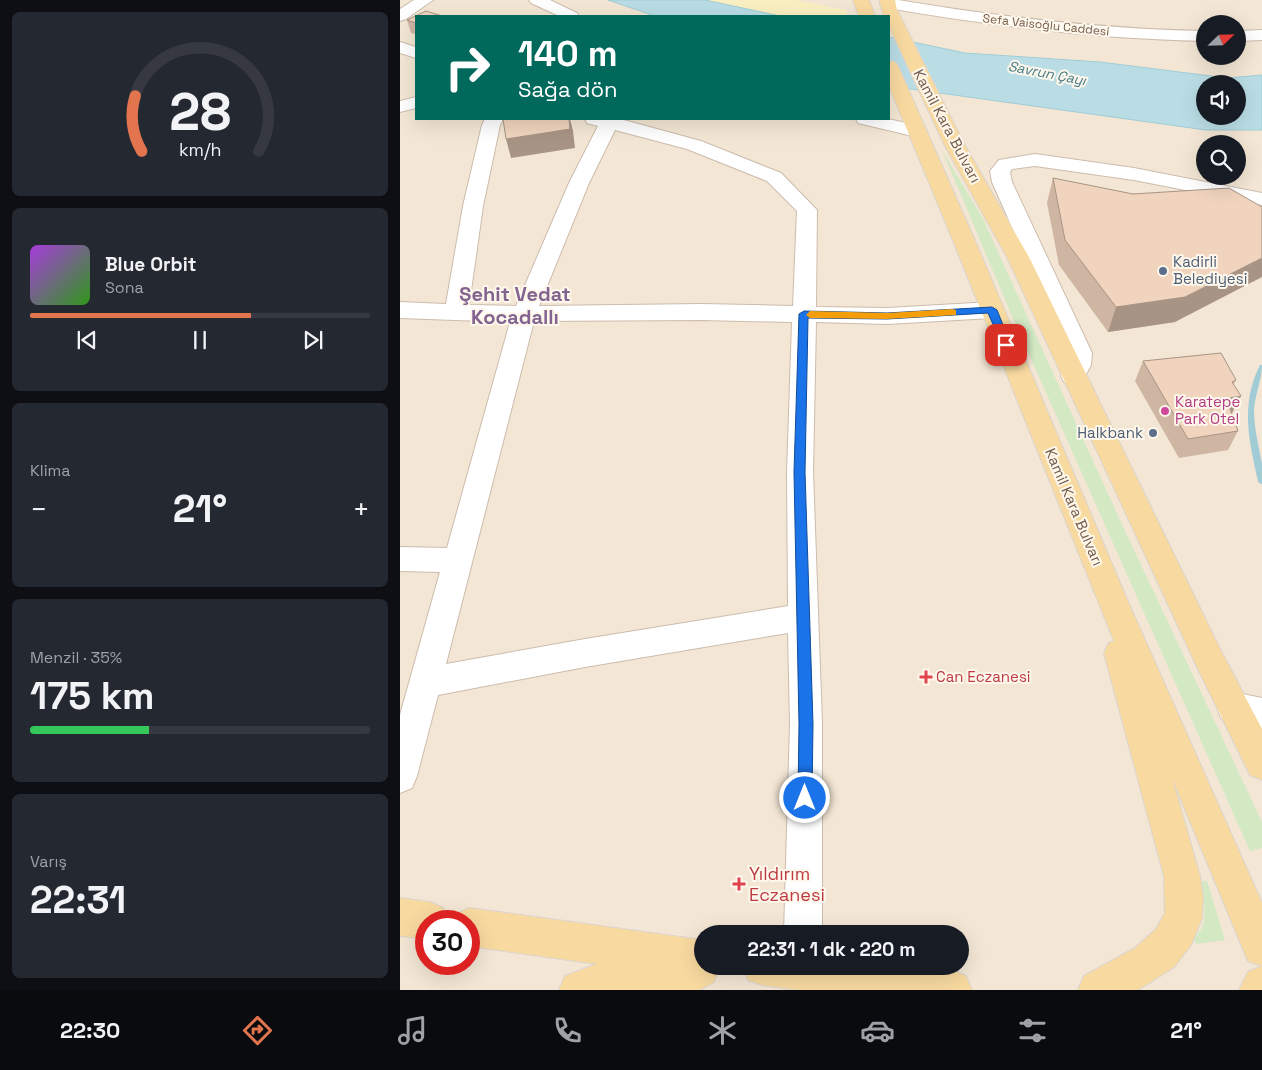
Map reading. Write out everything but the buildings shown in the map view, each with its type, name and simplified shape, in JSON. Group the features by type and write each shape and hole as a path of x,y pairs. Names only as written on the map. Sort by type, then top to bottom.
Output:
{"main road":[{"name":"Kamil Kara Bulvarı","path":"888,4 943,124 1018,257 1073,376 1248,710 1262,763"},
{"name":"Kamil Kara Bulvarı","path":"890,68 1086,536 1262,947"},
{"path":"1086,536 1182,876 1184,900 1184,918 1170,944 1143,966 1098,990"},
{"path":"400,917 415,919"},
{"path":"480,929 694,959"},
{"path":"579,990 624,974 694,961"},
{"path":"663,990 694,972"},
{"path":"833,975 952,990"},
{"path":"1260,990 1262,986"}],"street":[{"path":"400,16 425,0"},
{"path":"537,0 568,15"},
{"name":"Sefa Vaisoğlu Caddesi","path":"888,4 1017,23 1130,33 1196,36"},
{"path":"1246,36 1262,35"},
{"path":"400,47 415,53"},
{"path":"400,108 415,102"},
{"path":"456,312 473,206 494,120"},
{"path":"400,776 524,314 604,120 694,146 774,178 807,210 800,472 806,724 803,925"},
{"path":"872,120 915,126"},
{"path":"1073,376 1080,365 1078,348 1002,182 1000,171 1006,164 1035,160 1134,174 1262,199"},
{"path":"400,310 524,314 701,312 887,316 992,310"},
{"path":"400,559 457,560"},
{"path":"425,684 585,653 803,617"}],"shaded area":[{"path":"400,0 1262,0 1262,990 400,990"}],"green space":[{"path":"942,150 983,219 1118,516 1262,822 1262,848 1250,851 1012,316"},
{"path":"1207,881 1225,940 1196,944 1193,937 1203,927 1205,912 1199,882"}],"sand":[{"path":"705,0 795,0 846,10 847,15 775,15"}],"water":[{"path":"608,0 705,0 775,15 652,15"},
{"name":"Savrun Çayı","path":"890,37 965,53 1100,62 1203,75 1196,75 1196,125 1246,125 1246,76 1262,75 1262,130 1206,130 890,86"}],"waterway":[{"path":"1262,367 1252,395 1251,409 1255,453 1262,481"}],"slow traffic":[{"path":"810,315 887,316 952,312"}],"place":[{"name":"Kadirli Belediyesi","path":"1163,271"},
{"name":"Karatepe Park Otel","path":"1165,411"},
{"name":"Halkbank","path":"1153,433"},
{"name":"Can Eczanesi","path":"926,677"},
{"name":"Yıldırım Eczanesi","path":"739,884"}],"district":[{"name":"Şehit Vedat Kocadallı","path":"515,306"}],"route":[{"path":"805,798 806,724 800,472 804,314 887,316 992,310 1006,345"}]}
